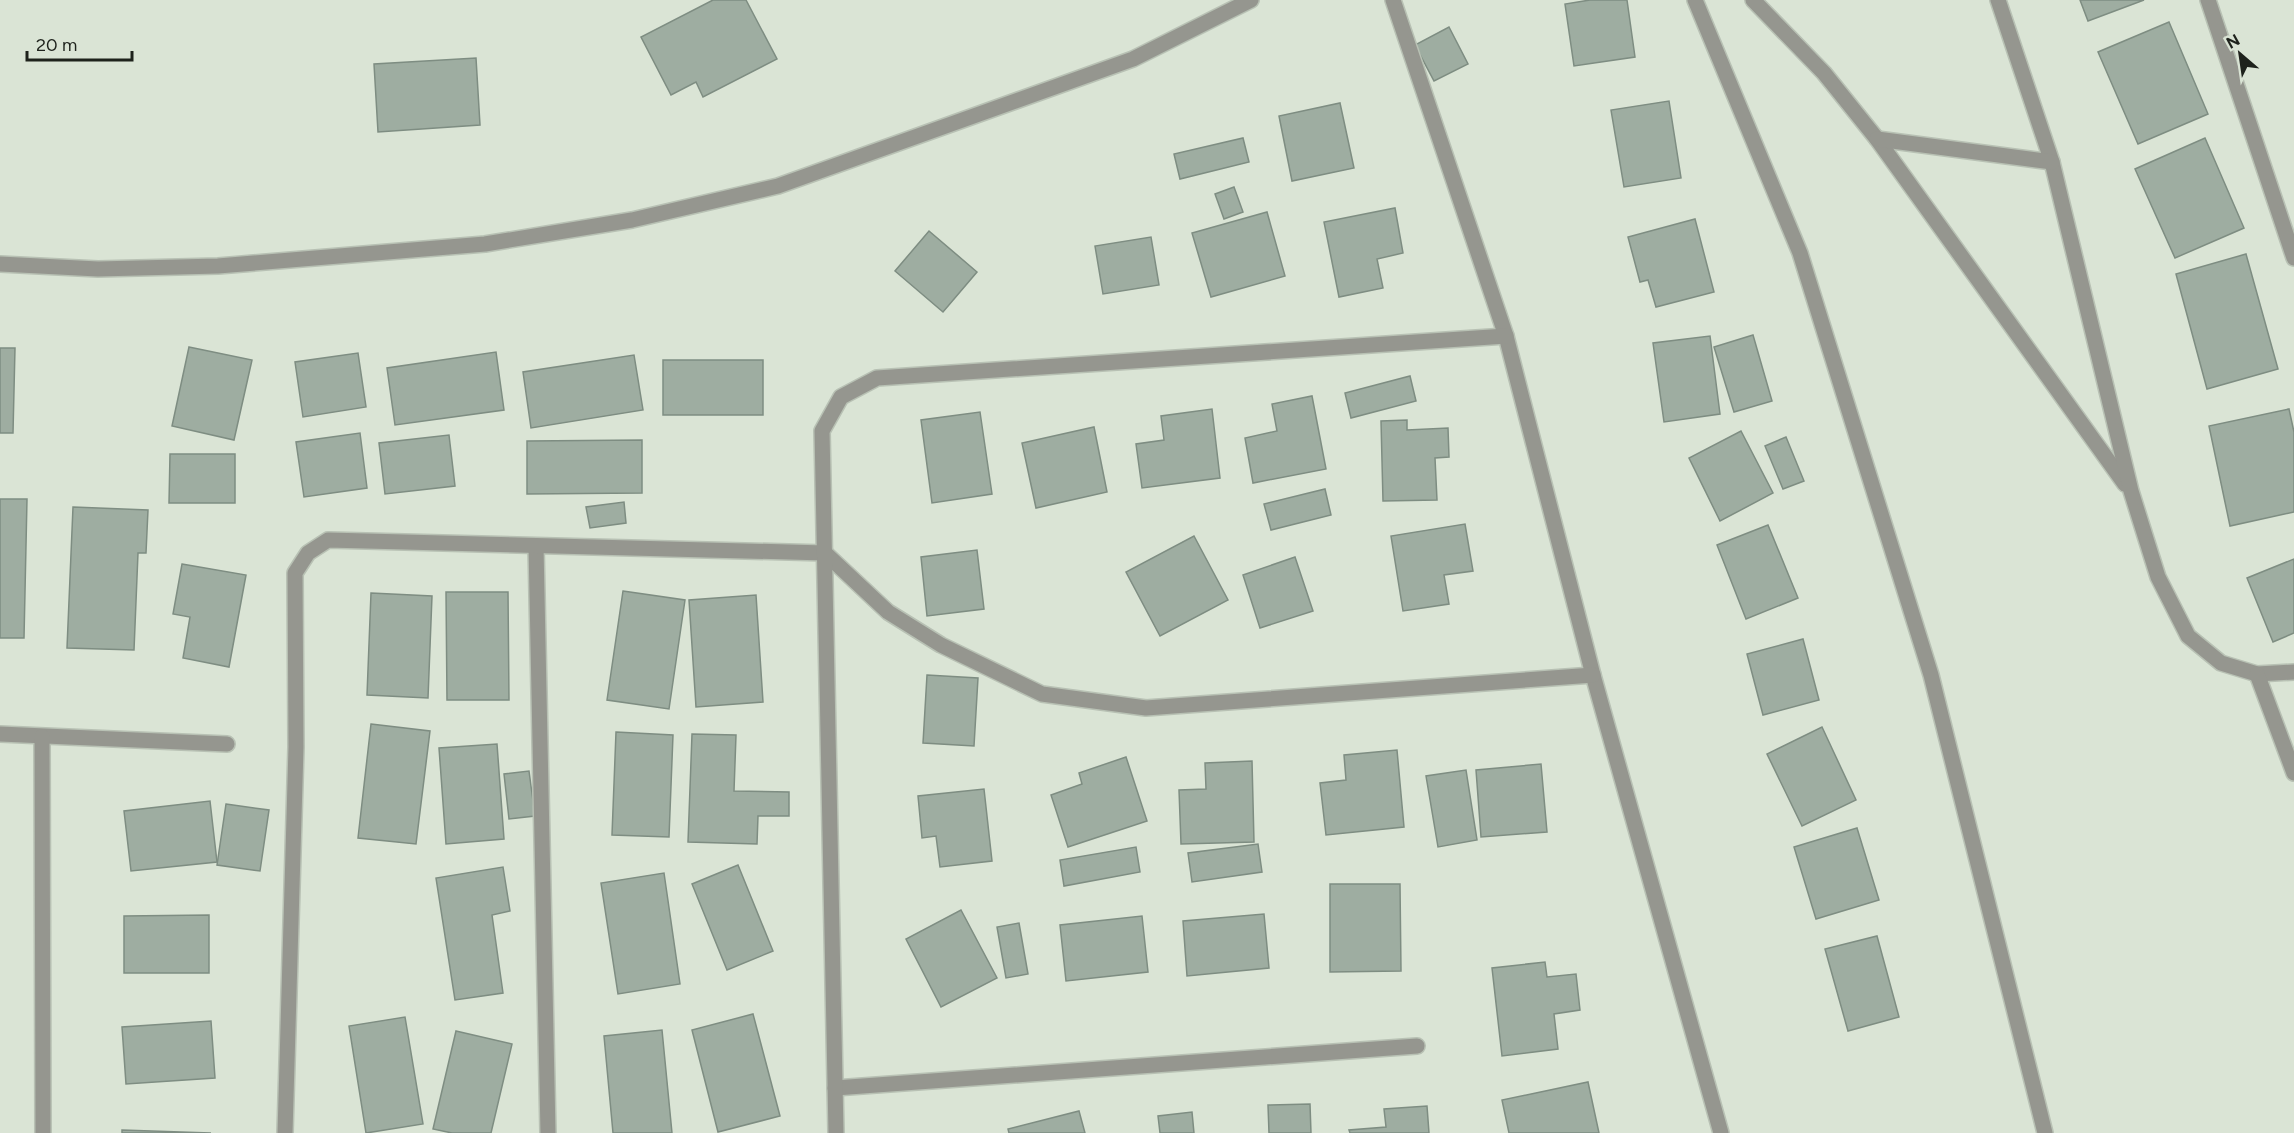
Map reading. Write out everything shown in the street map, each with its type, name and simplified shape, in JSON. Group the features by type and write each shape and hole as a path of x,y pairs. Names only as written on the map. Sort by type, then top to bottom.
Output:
{"street":[{"path":"0,264 98,269 218,266 485,244 632,220 778,186 1132,59 1251,0"},
{"path":"1393,0 1506,336 1593,675 1721,1133"},
{"path":"1695,0 1800,253 1931,675 2045,1133"},
{"path":"1753,0 1824,73 1877,139 2131,491"},
{"path":"1998,0 2052,162 2131,491 2158,577 2188,636 2222,663 2257,674 2294,672"},
{"path":"2208,0 2294,258"},
{"path":"1877,139 2052,162"},
{"path":"836,1133 822,431 841,397 877,378 1506,336"},
{"path":"285,1133 296,747 295,573 308,553 328,540 825,553 888,612 941,645 1042,694 1146,708 1593,675"},
{"path":"536,546 548,1133"},
{"path":"2257,674 2294,773"},
{"path":"0,734 227,744"},
{"path":"42,737 43,1133"},
{"path":"835,1088 1417,1046"}],"building":[{"path":"713,0 746,0 777,59 703,97 696,82 671,95 641,37"},
{"path":"1590,0 1627,0 1635,57 1574,66 1565,4"},
{"path":"2080,0 2144,0 2088,21"},
{"path":"2169,22 2208,114 2138,144 2098,52"},
{"path":"1449,27 1468,64 1434,81 1415,45"},
{"path":"476,58 480,125 378,132 374,64"},
{"path":"1669,101 1681,178 1624,187 1611,110"},
{"path":"1340,103 1354,168 1292,181 1279,116"},
{"path":"1243,138 1249,162 1180,179 1174,154"},
{"path":"2205,138 2244,228 2175,258 2135,169"},
{"path":"1234,187 1243,212 1224,219 1215,194"},
{"path":"1395,208 1403,253 1377,259 1383,288 1339,297 1324,222"},
{"path":"1267,212 1285,276 1211,297 1192,233"},
{"path":"1695,219 1714,292 1656,307 1648,280 1640,282 1628,237"},
{"path":"929,231 977,272 943,312 895,271"},
{"path":"1151,237 1159,285 1103,294 1095,246"},
{"path":"2246,254 2278,369 2207,389 2176,274"},
{"path":"1753,335 1772,401 1734,412 1714,347"},
{"path":"1710,336 1720,414 1664,422 1653,343"},
{"path":"189,347 252,360 234,440 172,426"},
{"path":"0,348 15,348 13,433 0,433"},
{"path":"496,352 504,410 395,425 387,368"},
{"path":"358,353 366,407 303,417 295,362"},
{"path":"634,355 643,410 531,428 523,372"},
{"path":"663,360 763,360 763,415 663,415"},
{"path":"1410,376 1416,401 1351,418 1345,393"},
{"path":"1312,396 1326,469 1253,483 1245,438 1277,431 1272,404"},
{"path":"1212,409 1220,478 1142,488 1136,444 1164,440 1161,416"},
{"path":"2289,409 2294,432 2294,512 2230,526 2209,426"},
{"path":"980,412 992,494 932,503 921,420"},
{"path":"1407,420 1407,430 1448,428 1449,457 1435,458 1437,500 1383,501 1381,421"},
{"path":"1094,427 1107,492 1036,508 1022,443"},
{"path":"1741,431 1773,493 1720,521 1689,458"},
{"path":"360,433 367,488 304,497 296,442"},
{"path":"449,435 455,486 385,494 379,443"},
{"path":"1786,437 1804,481 1783,489 1765,446"},
{"path":"642,440 642,493 527,494 527,441"},
{"path":"170,454 235,454 235,503 169,503"},
{"path":"1325,489 1331,515 1271,530 1264,504"},
{"path":"0,499 27,499 24,638 0,638"},
{"path":"624,502 626,523 590,528 586,507"},
{"path":"73,507 148,510 146,553 138,553 134,650 67,648"},
{"path":"1465,524 1473,571 1444,575 1449,604 1403,611 1391,536"},
{"path":"1768,525 1798,598 1746,619 1717,545"},
{"path":"1194,536 1228,600 1160,636 1126,572"},
{"path":"977,550 984,609 927,616 921,557"},
{"path":"1295,557 1313,611 1260,628 1243,575"},
{"path":"2294,559 2294,633 2273,642 2247,578"},
{"path":"182,564 246,575 229,667 183,658 190,617 173,614"},
{"path":"623,591 685,600 669,709 607,700"},
{"path":"446,592 508,592 509,700 447,700"},
{"path":"371,593 432,596 428,698 367,695"},
{"path":"756,595 763,702 696,707 689,600"},
{"path":"1803,639 1819,700 1763,715 1747,654"},
{"path":"927,675 978,678 974,746 923,743"},
{"path":"371,724 430,731 416,844 358,838"},
{"path":"1822,727 1856,800 1802,826 1767,754"},
{"path":"616,732 673,735 669,837 612,835"},
{"path":"692,734 736,735 734,791 789,792 789,816 758,816 757,844 688,842"},
{"path":"497,744 504,839 446,844 439,748"},
{"path":"1397,750 1404,827 1326,835 1320,783 1346,780 1344,755"},
{"path":"1126,757 1147,821 1068,847 1051,795 1082,784 1079,773"},
{"path":"1252,761 1254,842 1181,844 1179,790 1206,789 1205,763"},
{"path":"1541,764 1547,832 1481,837 1476,770"},
{"path":"1466,770 1477,840 1438,847 1426,776"},
{"path":"529,771 535,816 509,819 504,774"},
{"path":"984,789 992,861 940,867 936,836 922,838 918,796"},
{"path":"210,801 217,862 131,871 124,811"},
{"path":"226,804 269,810 260,871 217,865"},
{"path":"1857,828 1879,900 1816,919 1794,847"},
{"path":"1258,844 1262,872 1192,882 1188,853"},
{"path":"1136,847 1140,872 1064,886 1060,860"},
{"path":"738,865 773,951 727,970 692,884"},
{"path":"503,867 510,911 492,915 503,993 455,1000 436,878"},
{"path":"664,873 680,984 618,994 601,883"},
{"path":"1330,884 1400,884 1401,971 1330,972"},
{"path":"961,910 997,978 941,1007 906,939"},
{"path":"1264,914 1269,968 1187,976 1183,921"},
{"path":"209,915 209,973 124,973 124,916"},
{"path":"1142,916 1148,972 1066,981 1060,925"},
{"path":"1019,923 1028,974 1006,978 997,927"},
{"path":"1877,936 1899,1017 1848,1031 1825,949"},
{"path":"1545,962 1547,977 1576,974 1580,1010 1554,1014 1558,1049 1502,1056 1492,968"},
{"path":"753,1014 780,1116 718,1132 692,1030"},
{"path":"405,1017 423,1124 366,1133 349,1026"},
{"path":"211,1021 215,1078 126,1084 122,1027"},
{"path":"662,1030 672,1133 613,1133 604,1036"},
{"path":"456,1031 512,1044 491,1133 452,1133 433,1129"},
{"path":"1588,1082 1599,1133 1509,1133 1502,1100"},
{"path":"1310,1104 1311,1133 1269,1133 1268,1105"},
{"path":"1427,1106 1429,1133 1350,1133 1349,1130 1386,1127 1384,1109"},
{"path":"1079,1111 1085,1133 1009,1133 1008,1129"},
{"path":"1192,1112 1194,1133 1160,1133 1158,1116"},
{"path":"122,1130 211,1133 122,1133"}]}
